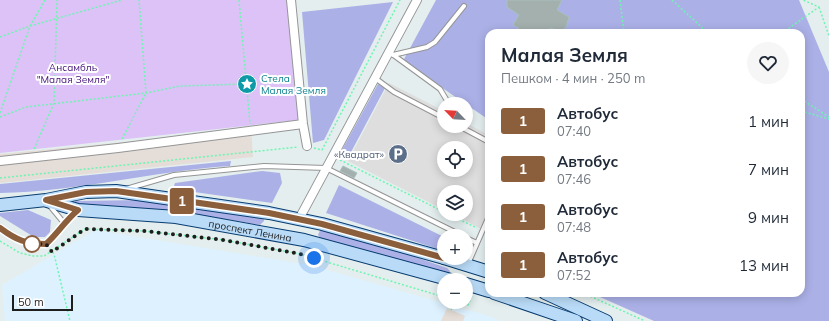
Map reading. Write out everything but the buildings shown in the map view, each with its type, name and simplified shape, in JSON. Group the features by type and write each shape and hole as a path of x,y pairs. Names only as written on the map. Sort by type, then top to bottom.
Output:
{"street":[{"path":"292,0 303,124 307,146"},
{"path":"278,235 290,229 299,219 332,155 375,78 391,53 417,0"},
{"path":"0,161 118,148 303,124"},
{"name":"проспект Ленина","path":"0,205 46,200 86,192 116,191 269,213 299,219 437,256"},
{"name":"проспект Ленина","path":"46,200 78,210 176,217 304,240 437,276"},
{"path":"264,233 272,224 269,213"},
{"path":"299,219 297,230 304,240"},
{"path":"318,244 316,233 322,224"},
{"name":"проспект Ленина","path":"468,265 485,271"},
{"path":"473,288 485,290"},
{"path":"506,297 576,321"},
{"path":"554,297 606,321"}],"lane":[{"path":"391,53 427,47 435,42 464,6"},
{"path":"391,53 440,89 445,97"},
{"path":"375,78 394,92 437,114"},
{"path":"472,133 485,140"},
{"name":"проспект Ленина","path":"116,191 174,175 264,166 326,168"},
{"path":"326,168 449,229"},
{"path":"46,200 64,223"},
{"path":"0,228 14,238 29,244 46,244 58,234 64,223 78,210"},
{"path":"473,253 482,231 485,228"},
{"path":"473,241 477,243"}],"path":[{"path":"0,113 30,26 45,0"},
{"path":"30,158 54,103 58,18 57,0"},
{"path":"0,37 30,26 122,0"},
{"path":"118,148 146,93 140,0"},
{"path":"239,0 251,130"},
{"path":"620,0 624,29"},
{"path":"672,0 704,29"},
{"path":"803,0 819,8 829,36"},
{"path":"788,29 819,8"},
{"path":"0,117 26,107 146,93 180,86 247,84"},
{"path":"805,102 829,118"},
{"path":"805,112 829,118"},
{"path":"322,150 437,208"},
{"path":"462,221 482,231"},
{"path":"0,241 20,253 33,256 44,256 85,229 144,231 224,240 300,254 437,295"},
{"path":"46,244 52,252 70,321"},
{"path":"592,297 645,321"}],"shaded area":[{"path":"436,0 799,0 829,72 829,321 654,321 600,297 805,297 805,29 485,29 485,117 473,109 473,97 455,97 403,61"},
{"path":"393,2 324,140 313,143 302,12"},
{"name":"«Квадрат»","path":"389,83 437,107 437,133 473,133 473,127 485,133 485,231 466,221 473,221 473,185 437,185 437,206 348,161"},
{"path":"378,84 385,88 350,154 342,150"},
{"path":"251,130 253,157 0,183 0,154"},
{"path":"231,161 230,166 172,172 58,189 0,193 0,184"},
{"path":"262,171 280,173 282,183 272,203 173,189 175,183"},
{"path":"339,185 437,234 437,249 326,213"},
{"path":"142,200 263,215 264,221 260,225 168,212 75,206 75,201"},
{"path":"28,210 51,220 50,232 45,237 34,237 0,216 0,213"},
{"path":"321,228 375,243 447,268 450,271 449,273 437,274 321,239 318,235"},
{"path":"95,230 310,265 437,301 437,309 447,309 441,321 5,321 2,285"},
{"path":"447,309 465,316 463,321 441,321"},
{"path":"450,309 464,309 501,321 463,321 465,316"}],"green space":[{"name":"Ансамбль \"Малая Земля\"","path":"0,0 294,0 307,119 0,153"}],"bus line":[{"name":"1","path":"0,228 14,238 29,244 46,244 58,234 64,223 78,210 46,200 86,192 116,191 269,213 299,219 437,256"}],"place":[{"name":"Стела Малая Земля","path":"247,84"},
{"name":"«Квадрат»","path":"398,154"}],"route":[{"path":"32,244 29,244 46,244 52,252 85,229 144,231 224,240 314,258"}]}
